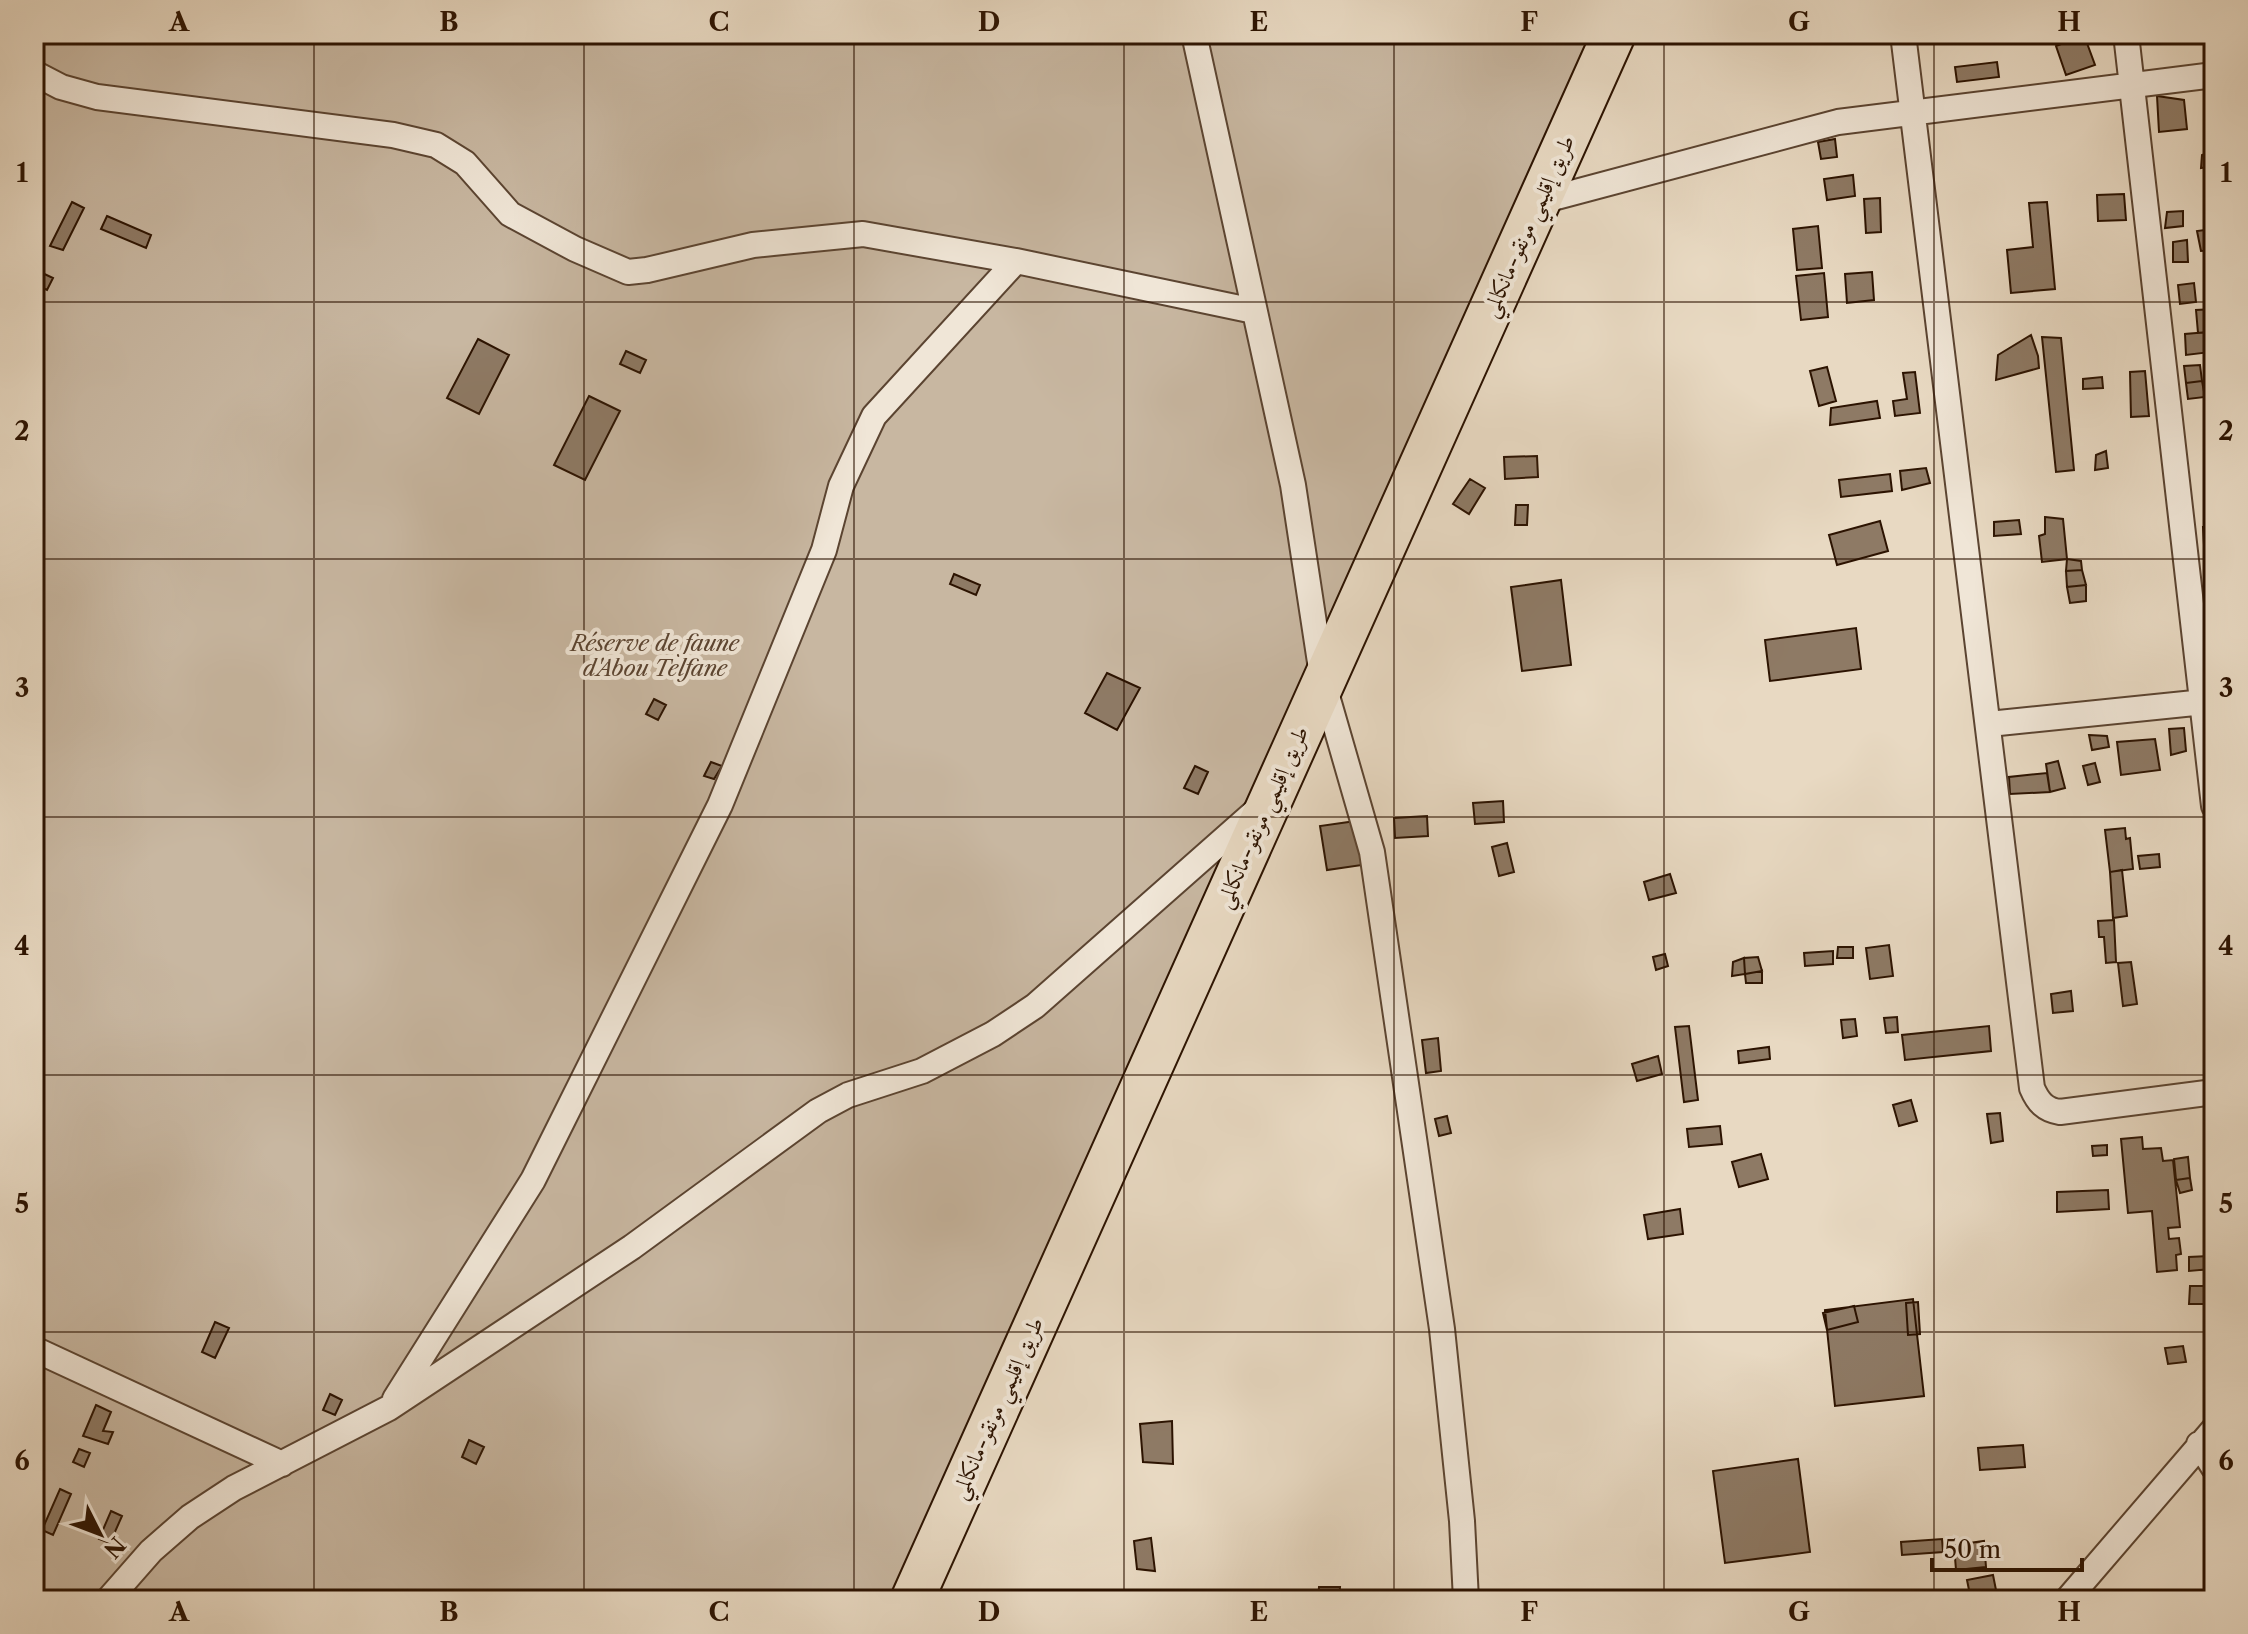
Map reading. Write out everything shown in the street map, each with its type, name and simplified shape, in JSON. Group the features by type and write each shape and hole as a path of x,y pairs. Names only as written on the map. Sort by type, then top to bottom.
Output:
{"highway":[{"name":"طريق إقليمي مونقو-مانكالمي","path":"912,1600 1614,34"}],"street":[{"path":"1194,34 1293,485 1323,682 1372,852 1442,1329 1462,1521 1466,1600"},
{"path":"1903,34 1989,724 2029,1075 2036,1098 2047,1109 2060,1112 2214,1092"},
{"path":"2126,34 2208,701 2214,806"},
{"path":"34,73 61,87 97,97 393,135 436,145 465,163 510,214 575,249 628,272 753,245 863,234 1016,261 1254,311"},
{"path":"1538,202 1838,122 2214,75"},
{"path":"389,1408 533,1180 720,805 824,550 841,486 874,416 1016,261"},
{"path":"1989,724 2208,701"},
{"path":"108,1600 151,1551 190,1517 234,1488 389,1408 632,1247 818,1111 848,1095 922,1071 993,1034 1035,1006 1270,798"},
{"path":"34,1349 282,1464"},
{"path":"2207,1437 2214,1468"},
{"path":"2067,1600 2207,1437"}],"green space":[{"name":"Réserve de faune d'Abou Telfane","path":"34,34 1614,34 912,1600 34,1600"}],"building":[{"path":"2084,35 2095,65 2066,75 2056,46"},
{"path":"1997,62 1999,77 1957,82 1955,67"},
{"path":"2157,96 2184,100 2187,129 2159,132"},
{"path":"1835,139 1837,157 1821,159 1818,142"},
{"path":"2214,151 2214,166 2201,168 2202,155"},
{"path":"1853,175 1855,196 1827,200 1824,179"},
{"path":"2124,194 2126,220 2098,221 2097,195"},
{"path":"1880,198 1881,232 1866,233 1864,199"},
{"path":"72,202 84,208 63,250 50,246"},
{"path":"2047,202 2055,289 2011,293 2007,250 2033,247 2029,203"},
{"path":"2183,211 2183,226 2165,228 2167,212"},
{"path":"107,216 151,235 146,248 101,229"},
{"path":"1818,226 1822,268 1797,270 1793,229"},
{"path":"2213,229 2214,250 2201,251 2197,231"},
{"path":"2187,240 2188,262 2173,262 2173,242"},
{"path":"38,271 53,278 47,290 34,284"},
{"path":"1872,272 1874,300 1847,303 1845,274"},
{"path":"1824,273 1828,317 1801,320 1796,276"},
{"path":"2194,283 2196,302 2180,304 2178,285"},
{"path":"2214,309 2214,332 2198,333 2196,310"},
{"path":"2208,332 2211,352 2186,355 2185,334"},
{"path":"2031,335 2039,368 1996,380 1998,355"},
{"path":"2042,337 2061,338 2074,470 2056,472"},
{"path":"478,339 509,355 479,414 447,398"},
{"path":"626,351 646,360 640,373 620,364"},
{"path":"2200,365 2202,381 2186,383 2184,366"},
{"path":"1827,367 1836,401 1819,406 1810,371"},
{"path":"2145,371 2149,416 2131,417 2130,372"},
{"path":"1915,372 1920,413 1895,416 1893,401 1907,399 1903,373"},
{"path":"2102,377 2103,388 2083,389 2083,379"},
{"path":"2202,381 2205,397 2188,399 2186,383"},
{"path":"589,396 620,411 585,480 554,465"},
{"path":"1877,401 1880,418 1830,425 1831,408"},
{"path":"2106,451 2108,468 2095,470 2096,455"},
{"path":"1537,456 1538,477 1505,479 1504,457"},
{"path":"1926,468 1930,483 1902,490 1900,471"},
{"path":"1890,474 1892,491 1841,497 1839,480"},
{"path":"1470,479 1485,488 1469,514 1453,504"},
{"path":"1516,505 1528,505 1527,525 1515,525"},
{"path":"2045,517 2063,519 2067,559 2042,562 2039,536 2045,534"},
{"path":"2019,520 2021,534 1994,536 1994,522"},
{"path":"1880,521 1888,551 1837,565 1829,535"},
{"path":"2203,527 2214,527 2214,544 2204,545"},
{"path":"2067,559 2081,561 2082,570 2066,571"},
{"path":"2082,570 2086,585 2067,587 2066,571"},
{"path":"954,574 980,585 976,595 950,584"},
{"path":"1561,580 1571,665 1522,671 1511,587"},
{"path":"2086,585 2086,601 2070,603 2067,587"},
{"path":"1856,628 1861,669 1770,681 1765,640"},
{"path":"1107,673 1140,688 1117,730 1085,713"},
{"path":"654,699 666,705 658,720 646,714"},
{"path":"2184,728 2186,751 2171,755 2169,729"},
{"path":"2089,735 2107,736 2109,747 2092,750"},
{"path":"2155,739 2160,770 2121,775 2117,742"},
{"path":"2058,761 2065,788 2050,792 2046,764"},
{"path":"711,762 722,766 714,779 704,776"},
{"path":"2095,763 2100,782 2088,785 2083,766"},
{"path":"1195,766 1208,772 1198,794 1184,788"},
{"path":"2047,773 2050,792 2010,794 2009,777"},
{"path":"1503,801 1504,822 1475,824 1473,803"},
{"path":"1427,816 1428,836 1395,838 1394,818"},
{"path":"1363,820 1369,864 1327,870 1320,826"},
{"path":"2125,828 2126,839 2130,838 2133,869 2110,872 2105,830"},
{"path":"1507,843 1514,872 1499,876 1492,847"},
{"path":"2159,854 2160,867 2140,869 2138,856"},
{"path":"2122,870 2127,916 2113,918 2110,872"},
{"path":"1670,874 1676,893 1649,900 1644,882"},
{"path":"2114,920 2116,962 2106,963 2104,937 2099,937 2098,921"},
{"path":"1889,945 1893,976 1870,979 1866,948"},
{"path":"1838,947 1853,947 1853,958 1837,958"},
{"path":"1833,951 1833,964 1805,966 1804,953"},
{"path":"1665,954 1668,966 1656,970 1653,957"},
{"path":"1758,957 1762,971 1745,974 1744,958"},
{"path":"1744,958 1745,974 1732,976 1733,962"},
{"path":"2131,962 2137,1004 2123,1006 2118,963"},
{"path":"1762,971 1762,983 1746,983 1745,974"},
{"path":"2071,991 2073,1011 2053,1013 2051,994"},
{"path":"1897,1017 1898,1032 1886,1033 1884,1018"},
{"path":"1855,1019 1857,1036 1843,1038 1841,1020"},
{"path":"1689,1026 1698,1100 1684,1102 1675,1027"},
{"path":"1989,1026 1991,1051 1905,1060 1902,1035"},
{"path":"1438,1038 1441,1071 1426,1073 1422,1040"},
{"path":"1769,1047 1770,1059 1739,1063 1738,1051"},
{"path":"1658,1056 1662,1074 1637,1081 1632,1064"},
{"path":"1911,1100 1917,1121 1899,1126 1893,1105"},
{"path":"2000,1113 2003,1141 1991,1143 1987,1114"},
{"path":"1447,1116 1451,1133 1439,1136 1435,1119"},
{"path":"1720,1126 1722,1144 1689,1147 1687,1129"},
{"path":"2142,1137 2143,1149 2161,1148 2163,1161 2173,1160 2180,1227 2168,1228 2169,1239 2179,1238 2181,1254 2176,1255 2177,1270 2157,1272 2152,1211 2128,1213 2121,1139"},
{"path":"2107,1145 2107,1155 2093,1156 2092,1146"},
{"path":"1761,1154 1768,1179 1739,1187 1732,1162"},
{"path":"2188,1157 2190,1178 2176,1180 2174,1159"},
{"path":"2190,1178 2192,1190 2180,1193 2176,1180"},
{"path":"2108,1190 2109,1209 2057,1212 2057,1192"},
{"path":"1680,1209 1683,1234 1648,1239 1644,1215"},
{"path":"2209,1256 2211,1269 2189,1271 2189,1257"},
{"path":"2190,1286 2204,1286 2204,1304 2189,1304"},
{"path":"1913,1299 1924,1396 1835,1406 1825,1310"},
{"path":"1918,1302 1920,1334 1908,1335 1906,1303"},
{"path":"1854,1306 1858,1322 1827,1330 1823,1313"},
{"path":"215,1322 229,1328 215,1358 202,1352"},
{"path":"2183,1346 2186,1362 2168,1364 2165,1348"},
{"path":"330,1394 342,1400 335,1415 323,1410"},
{"path":"96,1405 111,1412 103,1431 113,1432 108,1444 83,1436"},
{"path":"1172,1421 1173,1464 1143,1462 1140,1424"},
{"path":"469,1440 484,1447 476,1464 462,1457"},
{"path":"2023,1445 2025,1467 1980,1470 1978,1448"},
{"path":"79,1449 90,1453 84,1467 73,1462"},
{"path":"1798,1459 1810,1552 1725,1563 1713,1471"},
{"path":"60,1489 71,1494 53,1535 42,1530"},
{"path":"111,1511 122,1516 110,1543 99,1539"},
{"path":"1151,1538 1155,1571 1137,1569 1134,1541"},
{"path":"1942,1539 1943,1552 1902,1555 1901,1542"},
{"path":"1984,1541 1986,1567 1956,1570 1954,1545"},
{"path":"1993,1575 1998,1600 1971,1600 1967,1580"},
{"path":"1319,1587 1340,1587 1339,1600 1318,1600"},
{"path":"324,1592 337,1598 336,1600 321,1600"}]}
